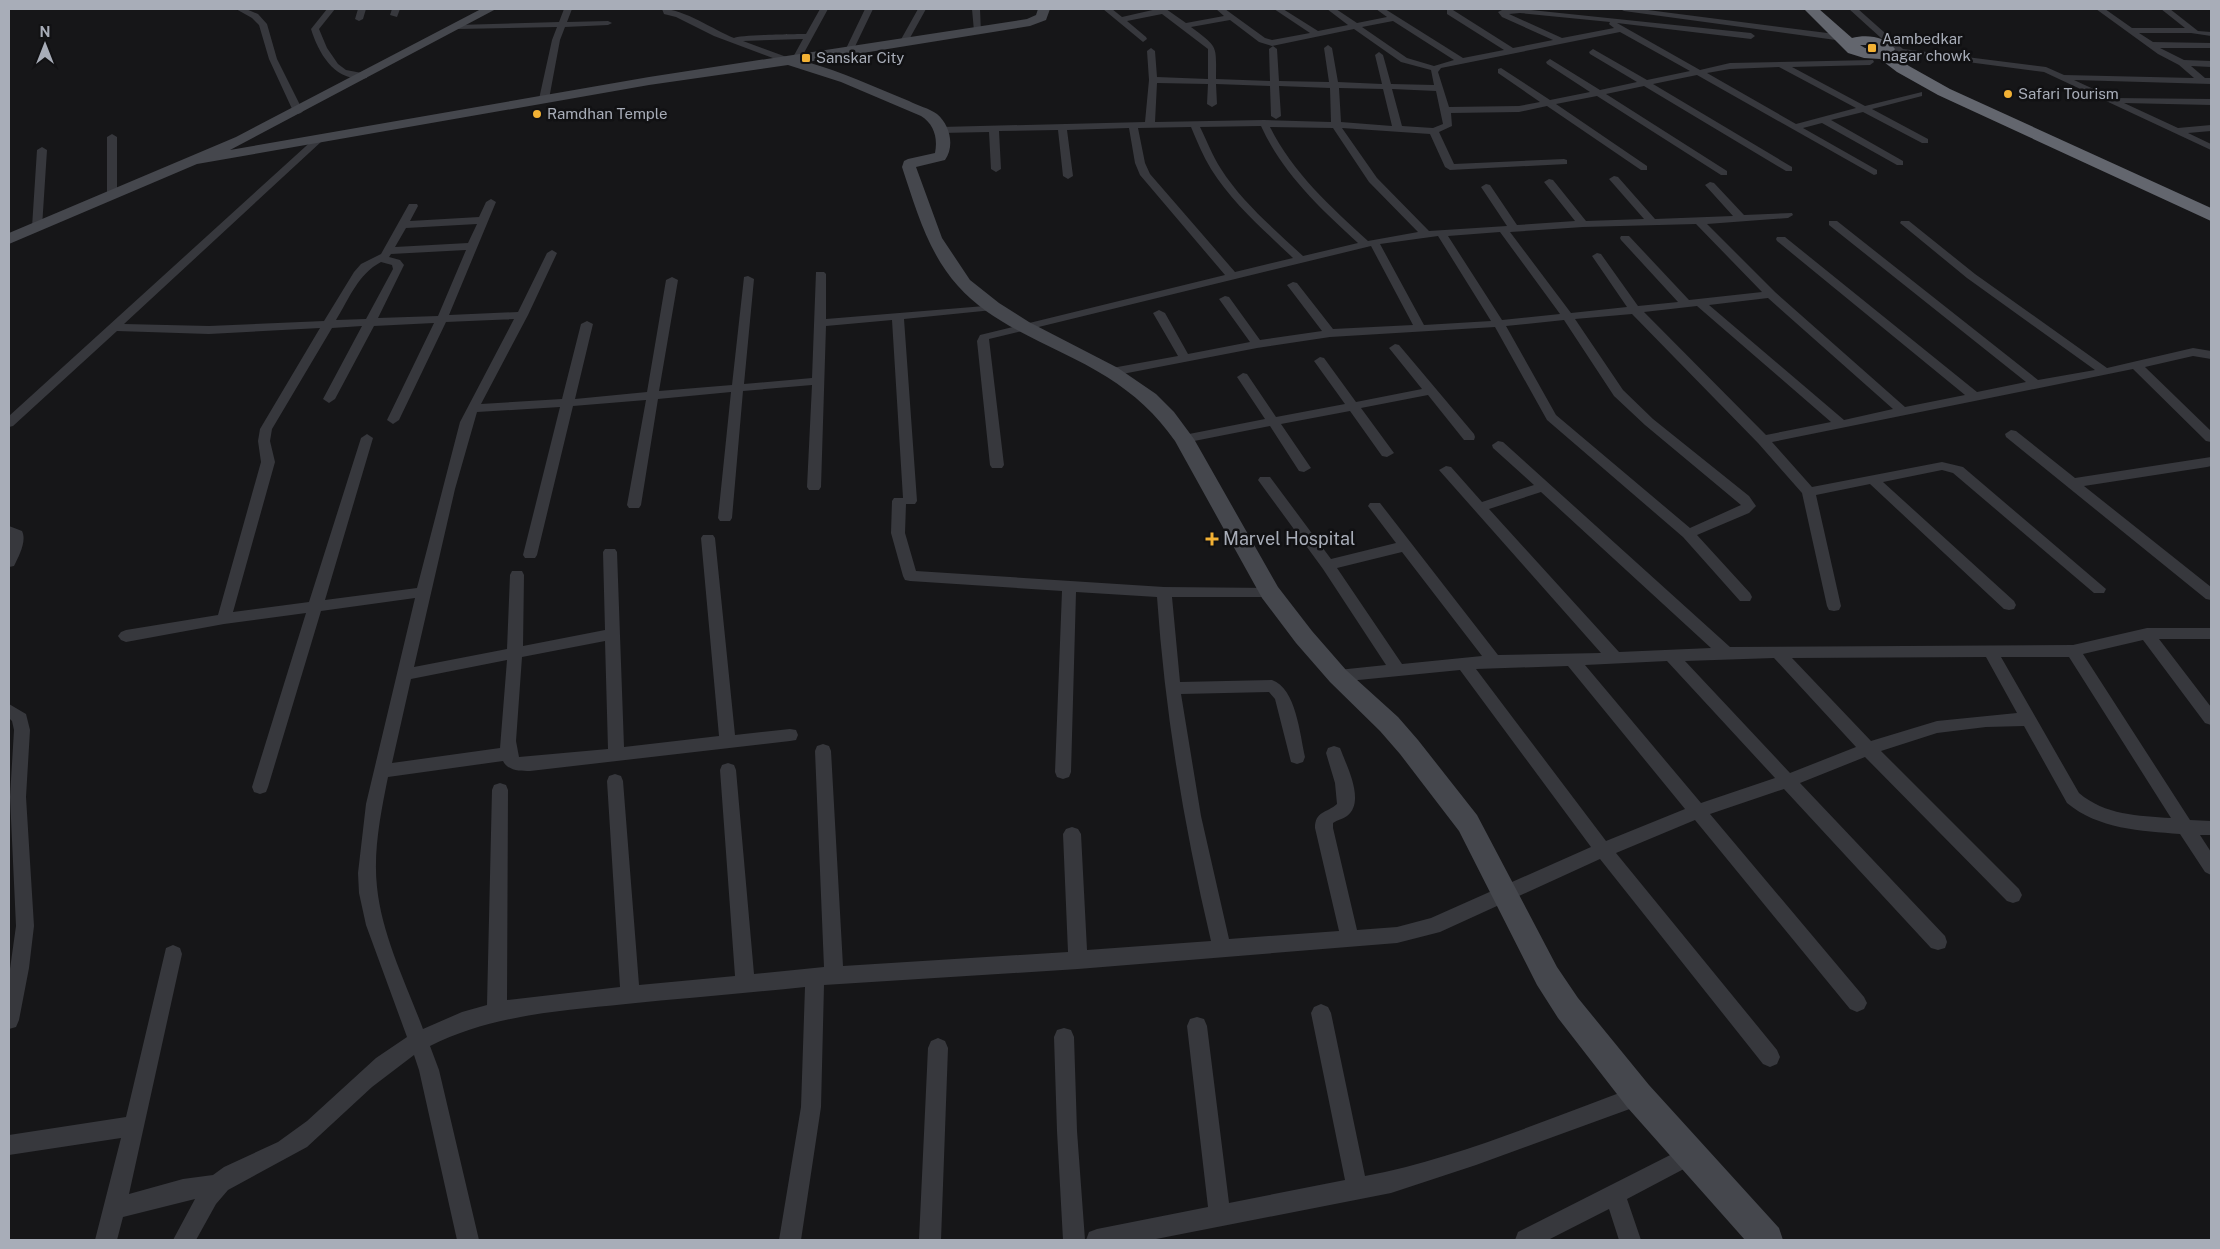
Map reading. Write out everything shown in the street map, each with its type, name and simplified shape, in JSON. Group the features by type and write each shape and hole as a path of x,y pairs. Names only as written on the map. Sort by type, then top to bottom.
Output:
{"highway":[{"path":"1811,9 1847,41 1855,41 1880,52 1903,69 1944,92 2211,215"},
{"path":"1847,12 1880,52 1892,79 1919,94 2211,233"}],"street":[{"path":"240,9 255,16 263,24 273,58 298,111"},
{"path":"332,9 315,29 321,43 332,64 338,70 364,76"},
{"path":"359,19 362,9"},
{"path":"9,239 197,160 298,111 490,9"},
{"path":"544,99 560,24 568,9"},
{"path":"666,9 666,12 678,15 729,39 838,76 934,119 941,130 943,141 942,154 940,157 913,162 909,164 908,168 938,245 964,283 993,308 1023,326 1112,372 1148,398 1166,416 1184,439 1270,592 1304,637 1338,676 1389,724 1446,792 1468,823 1547,976 1568,1008 1638,1096 1767,1240"},
{"path":"795,61 824,9"},
{"path":"846,54 869,9"},
{"path":"903,43 922,9"},
{"path":"976,9 978,31"},
{"path":"846,54 1037,20 1042,17 1044,9"},
{"path":"197,160 643,83 1036,25 1050,20 1054,9"},
{"path":"1107,9 1143,39"},
{"path":"1220,9 1266,42 1279,42 1395,18"},
{"path":"1278,9 1317,34"},
{"path":"1331,9 1404,60 1435,69 1444,64 1461,60 1621,29"},
{"path":"1380,9 1461,60"},
{"path":"1624,9 1847,41"},
{"path":"2100,9 2207,81"},
{"path":"2165,9 2211,45"},
{"path":"1121,20 1163,10 1212,50 1212,104"},
{"path":"1561,41 1502,12 1520,10 1750,36"},
{"path":"1450,12 1511,51"},
{"path":"1847,12 1880,52"},
{"path":"1184,26 1232,17"},
{"path":"1606,19 1874,172"},
{"path":"457,27 608,24"},
{"path":"2129,30 2211,34"},
{"path":"729,39 808,36"},
{"path":"2151,45 2211,45"},
{"path":"1273,48 1276,116"},
{"path":"1328,48 1334,84 1336,124 1350,148 1373,180 1426,234"},
{"path":"1150,51 1153,80 1150,124"},
{"path":"1593,52 1789,169"},
{"path":"1445,110 1506,111 1730,66 1779,63 1880,52 2046,70 2211,146"},
{"path":"1379,55 1398,129"},
{"path":"1550,62 1724,173"},
{"path":"1779,63 1925,141"},
{"path":"2182,63 2211,64"},
{"path":"941,130 1133,124 1264,123 1336,124 1434,131 1447,126 1435,69"},
{"path":"1500,72 1644,168"},
{"path":"2059,77 2207,81"},
{"path":"1153,80 1213,80 1440,88"},
{"path":"1795,127 1919,94"},
{"path":"2110,100 2211,102"},
{"path":"1824,120 1900,162"},
{"path":"1194,123 1214,166 1225,183 1237,198 1301,260"},
{"path":"1264,123 1271,140 1294,174 1307,189 1370,243 1420,328"},
{"path":"1133,124 1140,162 1145,175 1234,277"},
{"path":"1062,126 1068,176"},
{"path":"2175,131 2211,128"},
{"path":"994,129 996,170"},
{"path":"1434,131 1456,180"},
{"path":"112,137 112,195"},
{"path":"2193,139 2211,138"},
{"path":"9,423 319,139"},
{"path":"37,227 42,150"},
{"path":"1450,167 1564,162"},
{"path":"1614,179 1653,222"},
{"path":"1549,182 1583,224"},
{"path":"1710,185 1741,218"},
{"path":"1486,187 1508,228 1618,393 1649,422 1744,499 1749,506 1744,510 1688,534"},
{"path":"393,420 442,319 491,202"},
{"path":"385,255 404,225 413,206"},
{"path":"997,465 983,341 984,337 988,335 1370,243 1426,234 1583,224 1698,221 1788,214"},
{"path":"404,225 484,220"},
{"path":"1698,221 1772,294 1902,411"},
{"path":"1833,222 2036,384"},
{"path":"1905,223 1971,276 2105,372"},
{"path":"1440,233 1498,324 1550,418 1688,534 1745,597"},
{"path":"1625,238 1686,304"},
{"path":"1781,238 1975,397"},
{"path":"224,619 268,462 264,441 266,429 360,270 385,255 472,246"},
{"path":"468,1240 430,1070 375,925 367,874 371,838 383,771 423,592 454,466 472,408 522,315 552,253"},
{"path":"329,399 399,265 385,255"},
{"path":"1597,256 1635,310 1763,440 1808,492 1834,606"},
{"path":"814,487 819,381 820,274"},
{"path":"725,518 748,279"},
{"path":"634,505 672,280"},
{"path":"1293,285 1330,333"},
{"path":"1112,372 1257,344 1330,333 1498,324 1772,294"},
{"path":"1225,298 1257,344"},
{"path":"1700,303 1841,424"},
{"path":"820,323 993,308"},
{"path":"1159,313 1185,358"},
{"path":"116,327 209,330 522,315"},
{"path":"898,316 904,501 898,533 910,576 1164,592 1270,592"},
{"path":"530,555 586,324"},
{"path":"1395,348 1468,437"},
{"path":"1763,440 2036,384 2105,372 2193,352 2211,355"},
{"path":"1320,361 1387,453"},
{"path":"2136,365 2211,438"},
{"path":"1243,377 1304,468"},
{"path":"472,408 568,403 819,381"},
{"path":"1184,439 1430,391"},
{"path":"2011,434 2211,595"},
{"path":"260,787 367,438"},
{"path":"1498,446 1726,654"},
{"path":"2072,483 2207,464 2211,461"},
{"path":"1808,492 1942,466 1958,470 2099,589"},
{"path":"1446,470 1614,657"},
{"path":"1872,479 2008,605"},
{"path":"1265,480 1328,565 1397,669"},
{"path":"1480,507 1542,487"},
{"path":"1375,506 1494,661"},
{"path":"9,531 17,534 17,540 9,562"},
{"path":"708,538 728,743"},
{"path":"1328,565 1405,546"},
{"path":"610,552 616,755"},
{"path":"517,575 509,759 520,764 790,735"},
{"path":"1064,772 1069,587"},
{"path":"126,636 224,619 423,592"},
{"path":"1164,592 1172,688 1182,766 1200,860 1222,948"},
{"path":"1338,676 1494,661 1572,660 1670,655 2073,651 2147,634 2211,633"},
{"path":"404,675 612,634"},
{"path":"2147,634 2211,719"},
{"path":"2073,651 2184,827 2211,866"},
{"path":"1991,653 2073,798 2084,808 2100,815 2147,824 2211,828"},
{"path":"1779,654 1868,749 2013,895"},
{"path":"1670,655 1938,942"},
{"path":"1572,660 1696,812 1857,1003"},
{"path":"1463,663 1603,850 1770,1057"},
{"path":"1172,688 1272,686 1279,691 1283,699 1297,757"},
{"path":"9,710 20,718 22,730 18,796 25,926 15,955 9,1020"},
{"path":"184,1240 218,1185 230,1176 286,1148 307,1135 365,1079 420,1040 464,1020 497,1010 825,976 1078,960 1397,935 1433,926 1603,850 1696,812 1787,781 1868,749 1937,727 1986,721 2029,719"},
{"path":"790,1240 812,1108 825,976 823,751"},
{"path":"1334,753 1346,792 1346,802 1341,810 1328,816 1324,821 1324,828 1350,939"},
{"path":"383,771 508,754"},
{"path":"728,770 745,983"},
{"path":"615,781 630,995"},
{"path":"497,1010 500,790"},
{"path":"1072,834 1078,960"},
{"path":"106,1240 115,1209 173,954"},
{"path":"1320,1013 1357,1189"},
{"path":"1197,1026 1220,1215"},
{"path":"1064,1038 1064,1087 1074,1240"},
{"path":"930,1240 938,1048"},
{"path":"1097,1240 1391,1182 1476,1155 1638,1096"},
{"path":"9,1145 134,1126"},
{"path":"1526,1240 1690,1155"},
{"path":"115,1209 183,1190 218,1185"},
{"path":"1615,1194 1630,1240"}],"place":[{"name":"Aambedkar nagar chowk","path":"1872,48"},
{"name":"Sanskar City","path":"806,58"},
{"name":"Safari Tourism","path":"2008,94"},
{"name":"Ramdhan Temple","path":"537,114"},
{"name":"Marvel Hospital","path":"1212,539"}]}
